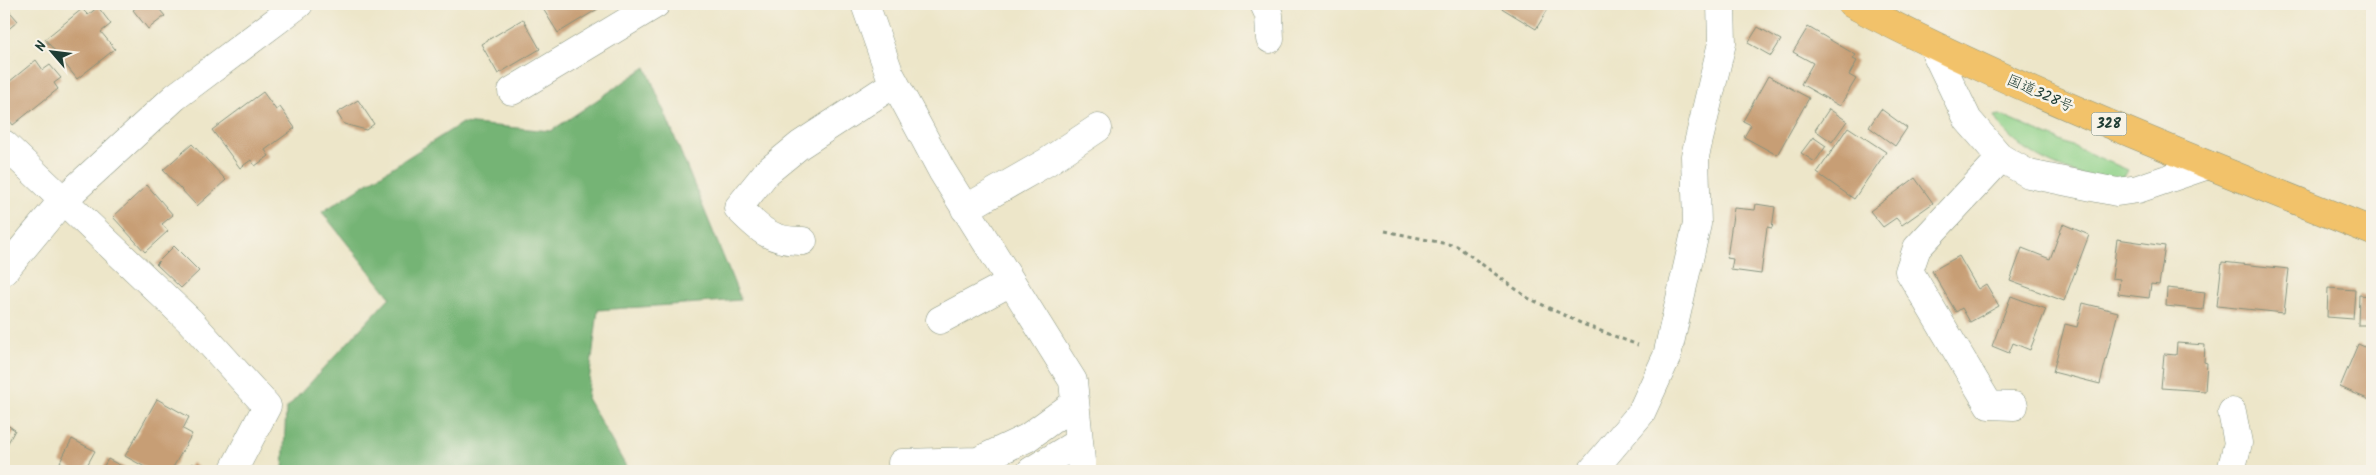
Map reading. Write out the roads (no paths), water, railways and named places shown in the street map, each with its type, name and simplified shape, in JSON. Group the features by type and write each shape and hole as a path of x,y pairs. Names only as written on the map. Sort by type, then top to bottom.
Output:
{"highway":[{"name":"国道328号","path":"1852,4 1933,47 2124,131 2372,231"}],"street":[{"path":"4,271 63,200 175,97 299,4"},
{"path":"512,91 656,4"},
{"path":"865,4 889,72 942,171 1073,381 1082,471"},
{"path":"1264,4 1269,15 1270,39"},
{"path":"1592,471 1641,413 1667,356 1697,224 1695,156 1722,43 1721,4"},
{"path":"1933,47 1968,120 2001,158 2030,174 2117,192 2138,189 2208,165"},
{"path":"803,241 786,242 763,232 738,208 767,172 800,145 896,83"},
{"path":"966,208 1047,162 1098,128"},
{"path":"4,144 190,321 267,406 233,471"},
{"path":"2001,158 1917,248 1909,271 1990,405 2014,406"},
{"path":"940,320 1011,282"},
{"path":"902,463 978,461 1027,438 1075,403"},
{"path":"2231,471 2238,443 2232,412"},
{"path":"1031,471 1079,442"}]}
